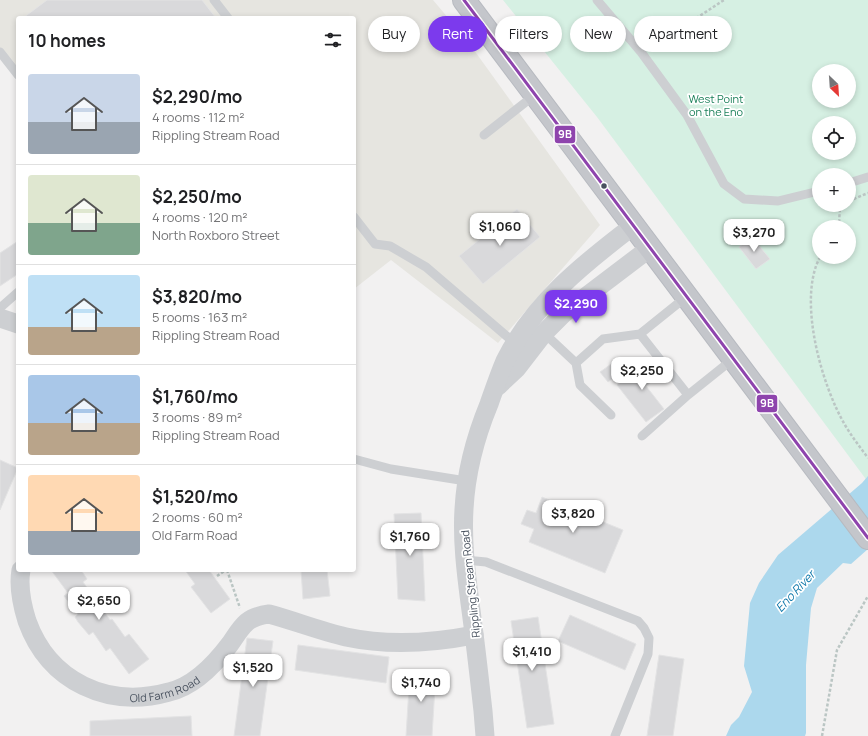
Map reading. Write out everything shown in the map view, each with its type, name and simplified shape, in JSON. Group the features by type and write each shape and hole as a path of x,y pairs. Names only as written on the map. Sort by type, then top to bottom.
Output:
{"highway":[{"path":"464,0 868,538"}],"street":[{"name":"Rippling Stream Road","path":"521,349 547,300 604,248 633,226"},
{"name":"Rippling Stream Road","path":"485,736 465,560 463,510 466,481 476,437 505,362 544,333 563,314 650,248"},
{"path":"0,318 16,323"},
{"name":"Old Farm Road","path":"21,572 20,592 24,612 31,631 39,646 50,661 64,674 79,684 96,692 130,698 150,697 171,692 200,677 216,662 246,623 258,616 269,614 347,637 401,643 441,641 474,635"}],"lane":[{"path":"214,0 226,16"},
{"path":"597,0 641,52 687,115 724,184 744,199 778,201 812,193"},
{"path":"0,52 16,72"},
{"path":"484,135 536,94"},
{"path":"856,181 868,177"},
{"path":"356,220 375,244 390,246 426,266 521,349"},
{"path":"0,308 16,294"},
{"path":"576,363 603,339 640,334 686,297"},
{"path":"544,333 576,363 580,385 610,415"},
{"path":"640,334 688,395"},
{"path":"642,436 688,395 734,359"},
{"path":"356,460 391,469 466,481"},
{"path":"465,560 486,562 638,621 644,628 649,638 648,654 615,736"}],"path":[{"path":"700,16 724,0"},
{"path":"856,197 868,193"},
{"path":"818,264 812,283 811,313 817,347 827,387 841,418 868,458"},
{"path":"217,576 223,572"},
{"path":"227,572 246,623"},
{"path":"822,736 837,650 868,596"}],"shaded area":[{"path":"0,0 433,0 447,16 428,16 428,52 475,52 600,225 498,343 391,260 356,287 356,16 16,16 16,74 0,53"}],"green space":[{"name":"West Point on the Eno","path":"503,0 868,0 868,482 597,117 545,52 562,52 562,16 516,16"}],"water":[{"name":"Eno River","path":"868,476 868,549 851,564 843,563 817,588 811,608 806,665 805,736 726,736 731,725 739,717 752,692 744,666 750,603 759,583 778,555 862,483"}],"building":[{"path":"47,0 202,0 214,16 26,16"},
{"path":"517,209 540,237 483,284 459,256"},
{"path":"752,237 770,259 756,269 739,247"},
{"path":"16,242 16,275 0,286 0,253"},
{"path":"651,361 661,374 646,386 664,409 646,422 617,385"},
{"path":"614,362 621,372 608,382 600,372"},
{"path":"0,460 16,467 16,473 0,510"},
{"path":"542,497 623,530 605,573 529,542 534,529 521,524 527,510 536,513"},
{"path":"421,513 425,601 398,599 394,514"},
{"path":"52,572 82,572 87,579 83,582 110,620 112,619 125,637 129,634 149,659 129,674 110,648 106,651 93,632 89,635 78,622 75,617 78,614 64,596 68,593"},
{"path":"186,572 210,572 230,599 211,613 191,587 195,584"},
{"path":"301,572 327,572 330,596 303,599"},
{"path":"570,615 636,644 625,670 558,641"},
{"path":"538,617 554,724 527,728 511,621"},
{"path":"247,638 273,641 260,736 234,736"},
{"path":"298,645 389,657 386,683 295,670"},
{"path":"659,655 684,659 673,736 647,736"},
{"path":"410,670 436,671 432,736 406,736"},
{"path":"191,716 192,736 90,736 90,721"}],"transit line":[{"name":"9B","path":"464,0 868,538"}]}
